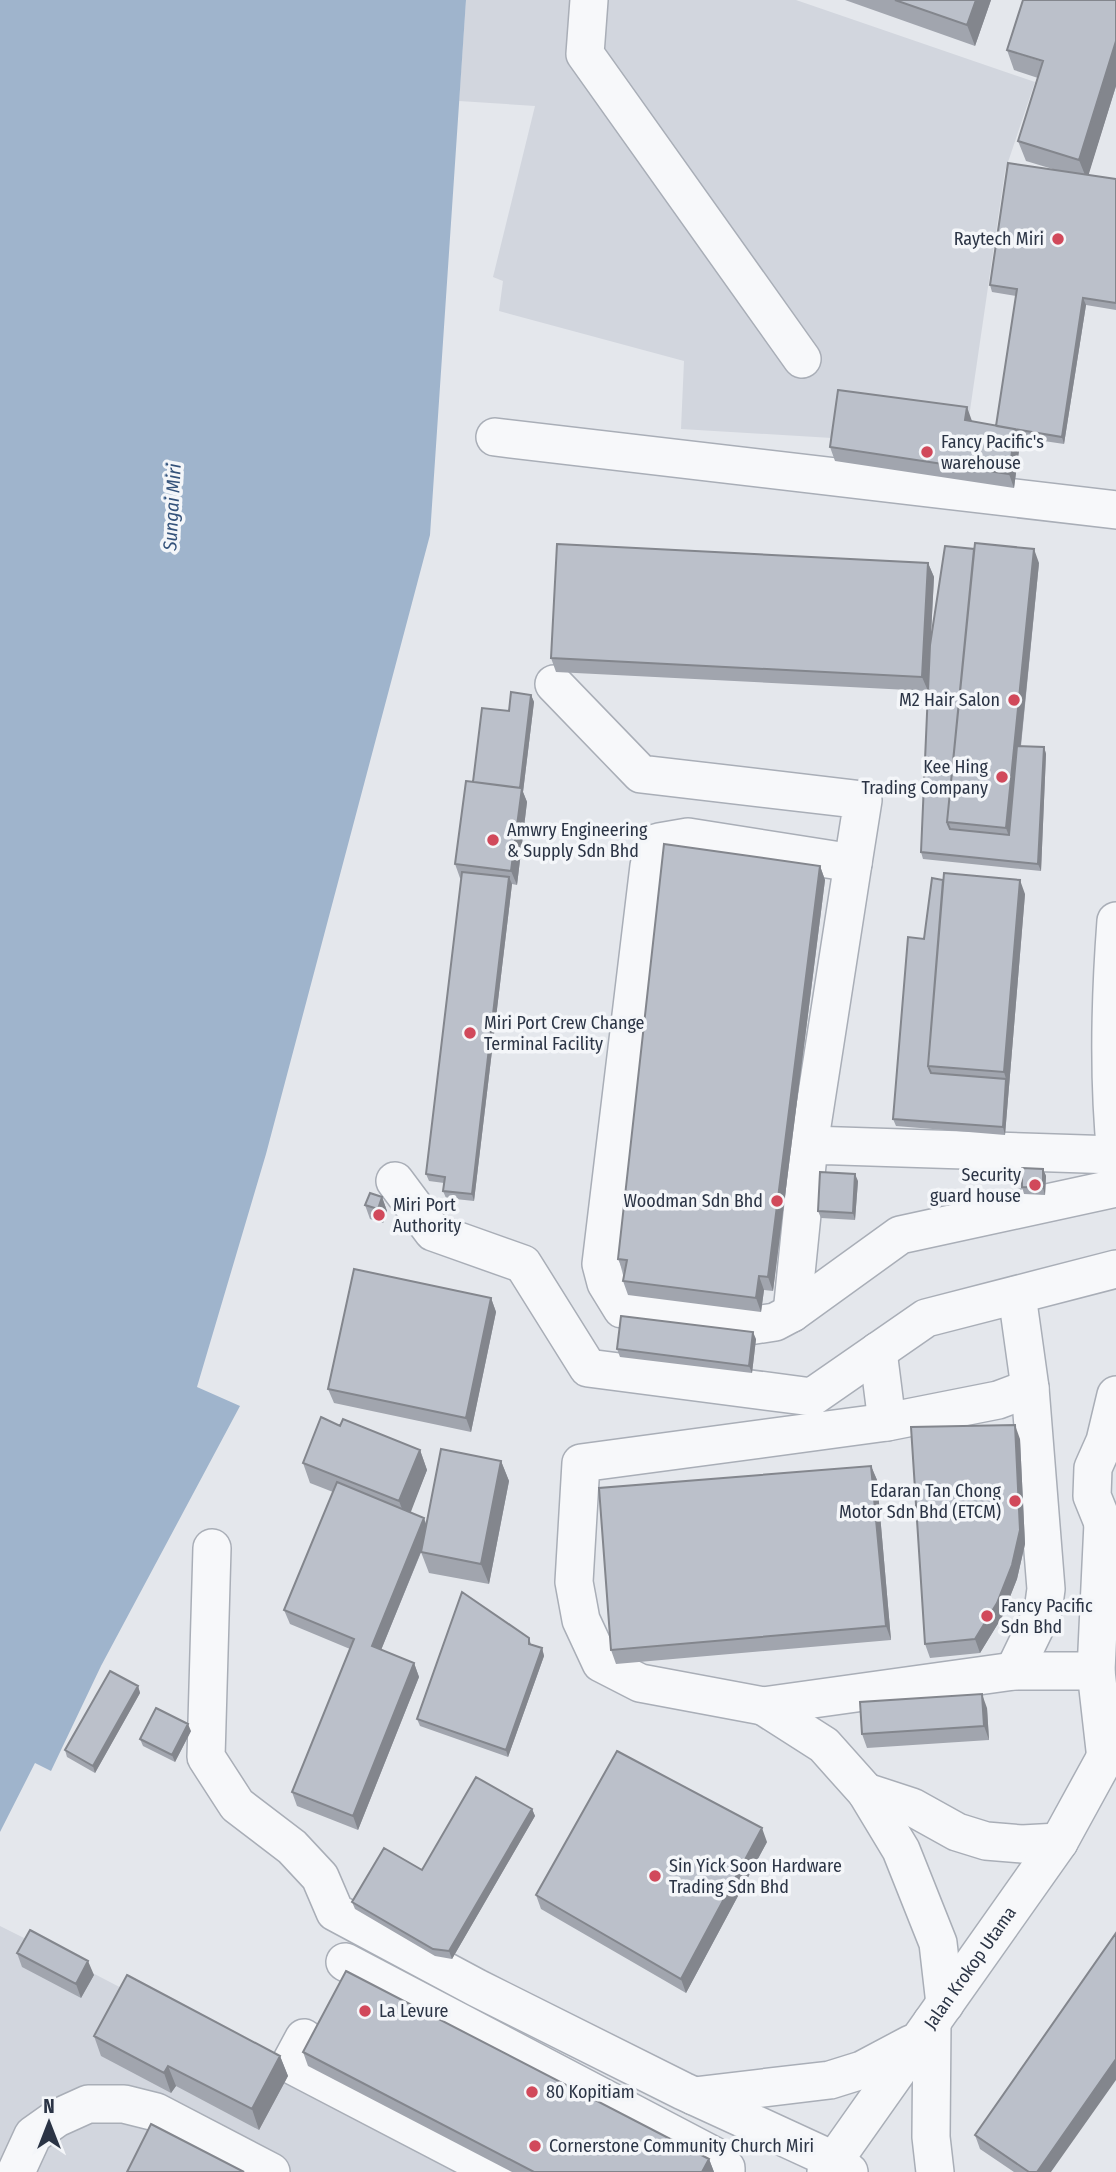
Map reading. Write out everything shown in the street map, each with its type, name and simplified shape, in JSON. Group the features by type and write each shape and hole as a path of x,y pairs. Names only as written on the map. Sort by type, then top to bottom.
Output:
{"street":[{"path":"589,0 585,54 802,359"},
{"path":"495,437 1116,510"},
{"path":"554,684 641,774 863,800 809,1145 792,1313"},
{"path":"853,863 688,837 659,842 649,866 601,1264 606,1283 622,1309 755,1325 775,1322 792,1313 900,1235 1116,1188"},
{"path":"809,1145 1115,1140 1110,994 1116,922"},
{"path":"395,1181 433,1232 523,1264 588,1368 812,1397 926,1318 1116,1269"},
{"path":"1014,1671 1044,1611 1046,1589 1030,1388 1017,1295"},
{"path":"878,1351 887,1422"},
{"path":"1030,1388 998,1400 887,1422 581,1463 573,1582 581,1620 601,1663 640,1683 763,1706 1014,1671 1096,1671"},
{"path":"1111,1749 1096,1671 1109,1530 1092,1496 1093,1468 1110,1436 1116,1395"},
{"path":"212,1548 206,1757 237,1805 292,1847 320,1877 335,1912 477,1987 836,2168"},
{"path":"763,1706 824,1745 866,1792 901,1850 938,1943 933,2022 931,2137 936,2172"},
{"name":"Jalan Krokop Utama","path":"836,2168 933,2022 1059,1842 1111,1749"},
{"path":"866,1792 912,1807 957,1832 986,1841 1022,1844 1059,1842"},
{"path":"345,1962 716,2157 726,2172"},
{"path":"460,2022 477,1987"},
{"path":"694,2096 830,2080 862,2070 933,2022"},
{"path":"304,2038 290,2064 497,2172"},
{"path":"16,2172 33,2135 57,2118 88,2104 124,2104 156,2112 271,2172"}],"shaded area":[{"path":"466,0 796,0 1035,82 1005,171 969,417 832,438 681,429 684,361 499,311 503,281 493,277 535,106 459,101"},
{"path":"0,1926 54,1953 476,2172 0,2172"}],"water":[{"name":"Sungai Miri","path":"0,0 466,0 430,535 266,1154 197,1387 240,1406 101,1666 51,1771 35,1763 0,1832"}],"building":[{"path":"895,0 976,0 967,25"},
{"path":"1023,0 1116,0 1116,41 1079,160 1018,141 1043,61 1007,50"},
{"path":"1008,163 1116,179 1116,303 1083,298 1062,437 996,426 1017,289 990,285"},
{"name":"Fancy Pacific's warehouse","path":"838,390 967,407 965,420 1015,429 1009,474 830,447"},
{"path":"975,543 1034,549 1006,828 947,822"},
{"path":"557,544 928,563 922,677 551,658"},
{"path":"945,546 974,549 947,822 950,829 1009,835 1017,746 1044,747 1038,864 921,852 930,645"},
{"path":"511,692 531,695 520,788 473,782 482,708 509,711"},
{"name":"Amwry Engineering & Supply Sdn Bhd","path":"466,781 522,788 511,871 455,864"},
{"path":"664,844 820,866 768,1277 759,1276 756,1298 623,1281 627,1260 618,1259"},
{"name":"Miri Port Crew Change Terminal Facility","path":"462,872 509,877 472,1194 443,1191 445,1177 426,1174"},
{"path":"944,873 1020,880 1004,1072 928,1066"},
{"path":"932,878 943,880 928,1066 931,1073 1006,1079 1003,1127 893,1119 908,937 924,939"},
{"path":"1022,1168 1043,1169 1043,1188 1022,1187"},
{"path":"820,1172 855,1174 853,1213 818,1211"},
{"path":"370,1193 382,1197 378,1209 365,1205"},
{"path":"354,1269 491,1298 466,1418 328,1389"},
{"path":"621,1316 753,1332 749,1366 617,1349"},
{"path":"321,1417 340,1426 343,1419 420,1450 399,1501 303,1463"},
{"path":"1015,1425 1020,1530 1012,1565 997,1603 975,1639 925,1644 911,1427"},
{"path":"441,1449 501,1461 481,1564 421,1552"},
{"path":"871,1466 886,1626 611,1650 599,1488"},
{"path":"337,1482 424,1518 372,1646 414,1663 353,1816 292,1792 354,1639 284,1610"},
{"path":"462,1592 529,1638 529,1644 542,1648 506,1750 417,1719"},
{"path":"110,1671 138,1686 93,1766 65,1750"},
{"path":"982,1694 984,1726 862,1734 860,1702"},
{"path":"156,1708 188,1724 172,1755 140,1739"},
{"name":"Sin Yick Soon Hardware Trading Sdn Bhd","path":"617,1751 762,1828 681,1979 536,1895"},
{"path":"476,1777 532,1809 449,1951 433,1949 352,1902 384,1848 422,1870"},
{"path":"30,1930 88,1961 76,1984 17,1953"},
{"path":"1116,1933 1116,2059 1037,2172 1029,2172 975,2135"},
{"path":"346,1971 709,2159 702,2172 534,2172 303,2052"},
{"path":"127,1975 280,2056 252,2109 168,2066 164,2073 94,2036"},
{"path":"151,2124 244,2172 127,2172"}],"place":[{"name":"Raytech Miri","path":"1058,239"},
{"name":"Fancy Pacific's warehouse","path":"927,452"},
{"name":"M2 Hair Salon","path":"1014,700"},
{"name":"Kee Hing Trading Company","path":"1002,777"},
{"name":"Amwry Engineering & Supply Sdn Bhd","path":"493,840"},
{"name":"Miri Port Crew Change Terminal Facility","path":"470,1033"},
{"name":"Security guard house","path":"1035,1185"},
{"name":"Woodman Sdn Bhd","path":"777,1201"},
{"name":"Miri Port Authority","path":"379,1215"},
{"name":"Edaran Tan Chong Motor Sdn Bhd (ETCM)","path":"1015,1501"},
{"name":"Fancy Pacific Sdn Bhd","path":"987,1616"},
{"name":"Sin Yick Soon Hardware Trading Sdn Bhd","path":"655,1876"},
{"name":"La Levure","path":"365,2011"},
{"name":"80 Kopitiam","path":"532,2092"},
{"name":"Cornerstone Community Church Miri","path":"535,2146"}]}
